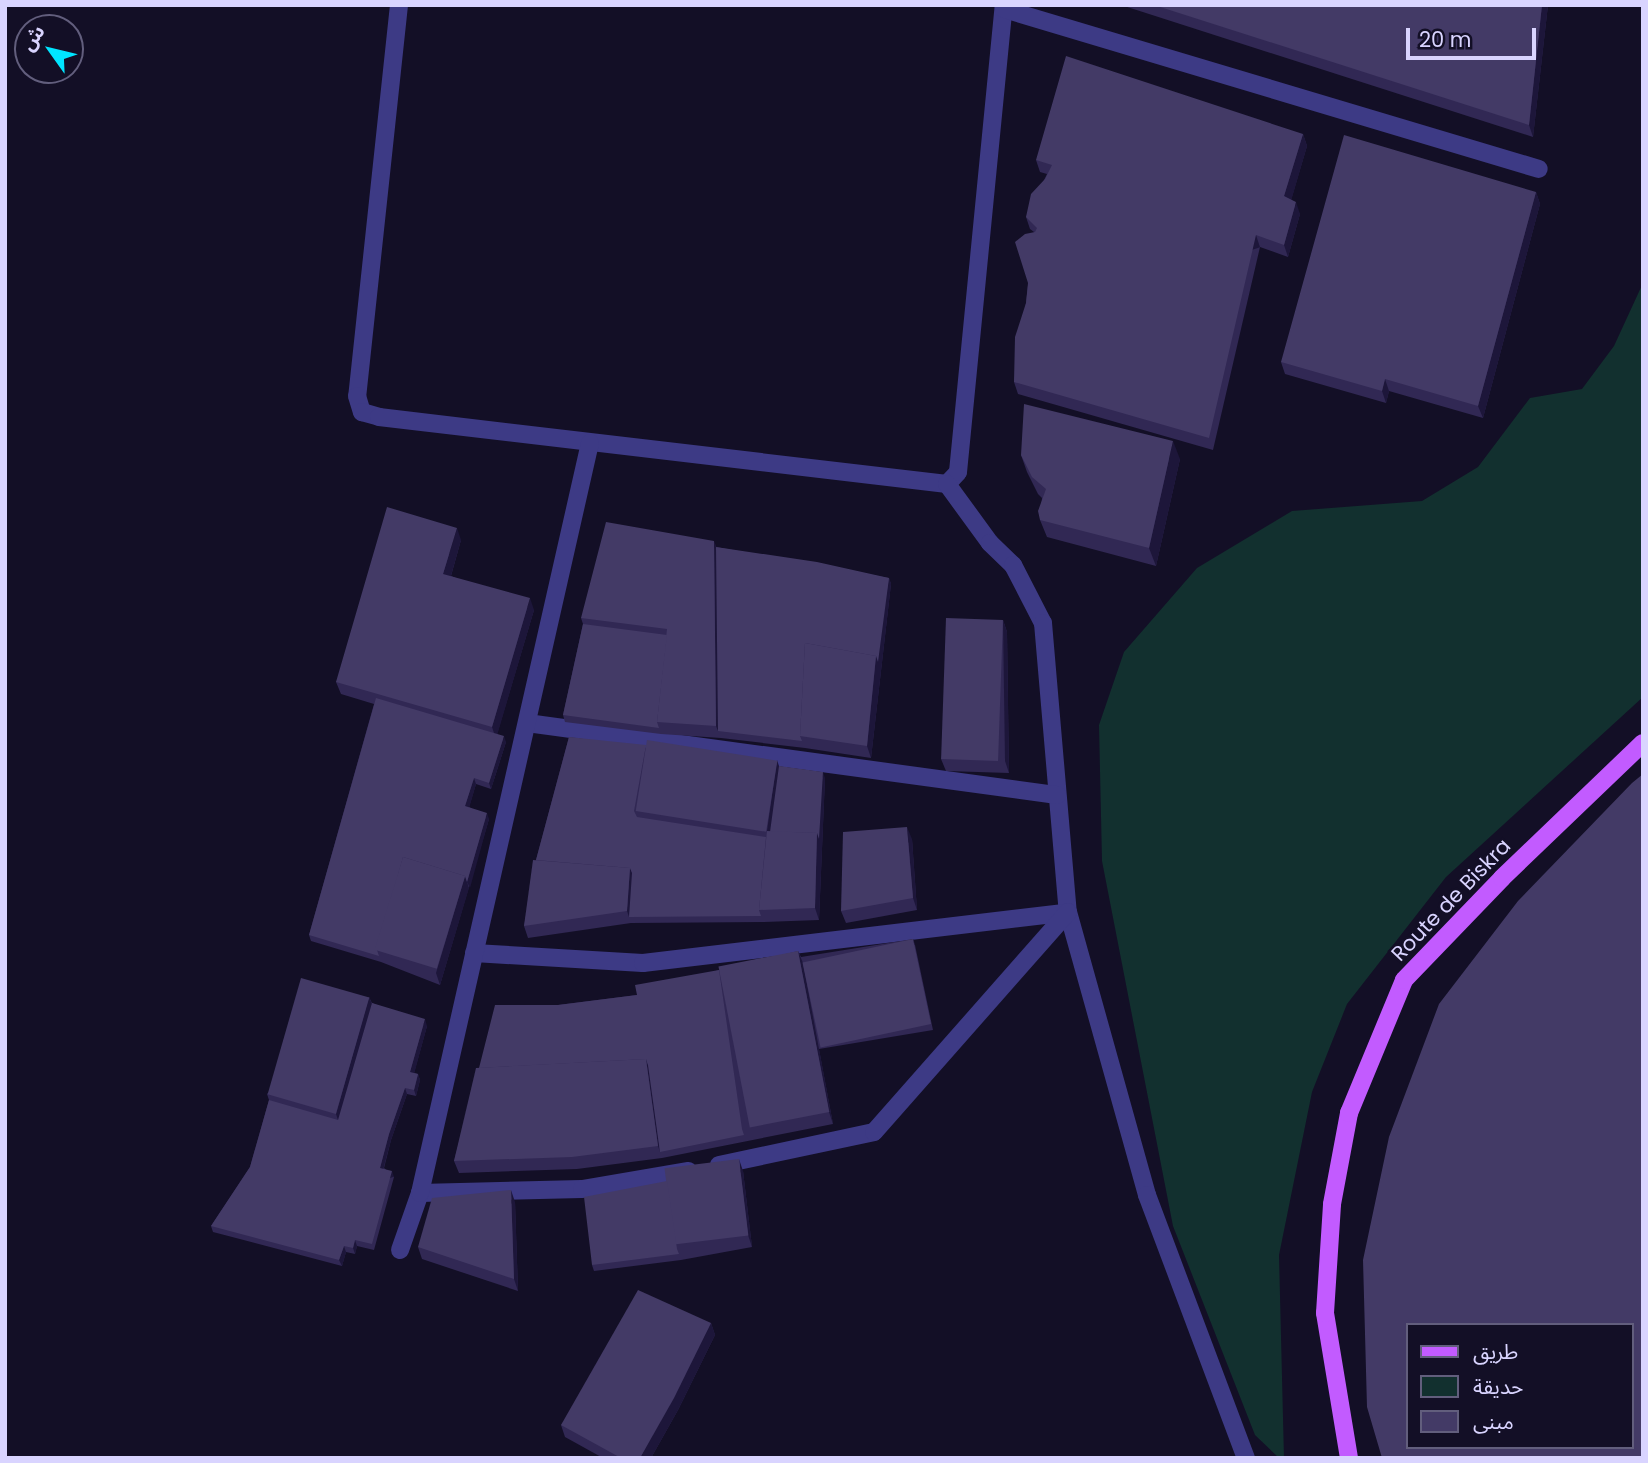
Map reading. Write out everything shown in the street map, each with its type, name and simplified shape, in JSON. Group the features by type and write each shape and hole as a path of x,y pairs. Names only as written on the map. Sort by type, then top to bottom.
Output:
{"main road":[{"name":"Route de Biskra","path":"1349,1458 1325,1313 1332,1204 1349,1114 1404,980 1502,878 1643,743"}],"street":[{"path":"399,5 357,396 362,412 379,417 590,443 947,484 990,543 1013,565 1043,622 1068,912 1147,1195 1247,1458"},
{"path":"947,484 958,472 1004,7 1539,169"},
{"path":"400,1250 420,1193 590,443"},
{"path":"527,723 1057,795"},
{"path":"474,953 643,964 1068,912"},
{"path":"420,1193 582,1189 663,1176 874,1132 1068,912"}],"green space":[{"path":"1643,283 1643,697 1446,877 1347,1004 1312,1092 1279,1255 1284,1458 1279,1458 1255,1435 1173,1226 1102,861 1099,725 1124,652 1197,568 1292,511 1422,501 1478,467 1530,398 1582,389 1614,346"}],"building":[{"path":"1154,5 1542,5 1529,125"},
{"path":"1066,56 1303,134 1284,196 1296,202 1284,245 1256,235 1209,438 1014,382 1015,337 1026,303 1028,283 1015,242 1025,234 1035,232 1037,228 1026,217 1031,194 1045,179 1052,165 1036,160"},
{"path":"1344,135 1536,192 1478,406 1385,379 1382,391 1281,362"},
{"path":"1024,404 1173,441 1149,548 1040,520 1038,511 1046,489 1032,477 1021,455"},
{"path":"387,507 457,528 443,574 530,598 492,727 336,682"},
{"path":"606,522 714,541 716,726 657,722 667,629 581,618"},
{"path":"716,547 817,562 889,578 878,662 876,656 805,643 800,736 802,741 718,731"},
{"path":"946,618 1003,620 998,761 941,759"},
{"path":"583,624 667,635 657,722 659,728 563,715"},
{"path":"805,643 876,656 867,746 800,736"},
{"path":"376,698 504,736 489,783 474,778 465,806 487,813 467,882 465,876 403,857 377,950 379,956 309,935"},
{"path":"569,737 646,745 634,811 637,817 766,837 759,910 761,916 629,917 632,873 630,868 536,860"},
{"path":"647,740 777,761 766,832 636,811"},
{"path":"779,766 823,772 819,839 817,833 770,832"},
{"path":"1643,774 1643,1458 1382,1458 1367,1407 1363,1260 1389,1137 1439,1004 1518,901"},
{"path":"907,827 913,898 841,911 843,832"},
{"path":"767,831 817,833 815,908 759,910"},
{"path":"403,857 465,876 437,969 375,950"},
{"path":"533,860 630,868 627,911 524,926"},
{"path":"913,939 931,1024 821,1048 802,962"},
{"path":"798,951 829,1112 750,1127 718,966"},
{"path":"719,970 744,1135 660,1152 646,1059 479,1068 495,1005 558,1005 637,995 635,985"},
{"path":"301,978 369,998 336,1114 268,1094"},
{"path":"372,1003 425,1019 410,1072 418,1074 414,1090 405,1088 380,1168 392,1171 372,1244 355,1240 353,1248 344,1246 339,1260 211,1226 250,1167 269,1100 338,1120"},
{"path":"646,1059 658,1146 572,1157 454,1161 476,1068"},
{"path":"739,1159 748,1235 674,1245 665,1168"},
{"path":"667,1181 679,1254 592,1265 584,1197"},
{"path":"511,1190 514,1279 418,1247 432,1198"},
{"path":"638,1290 711,1323 674,1398 640,1458 621,1458 561,1425"}]}
